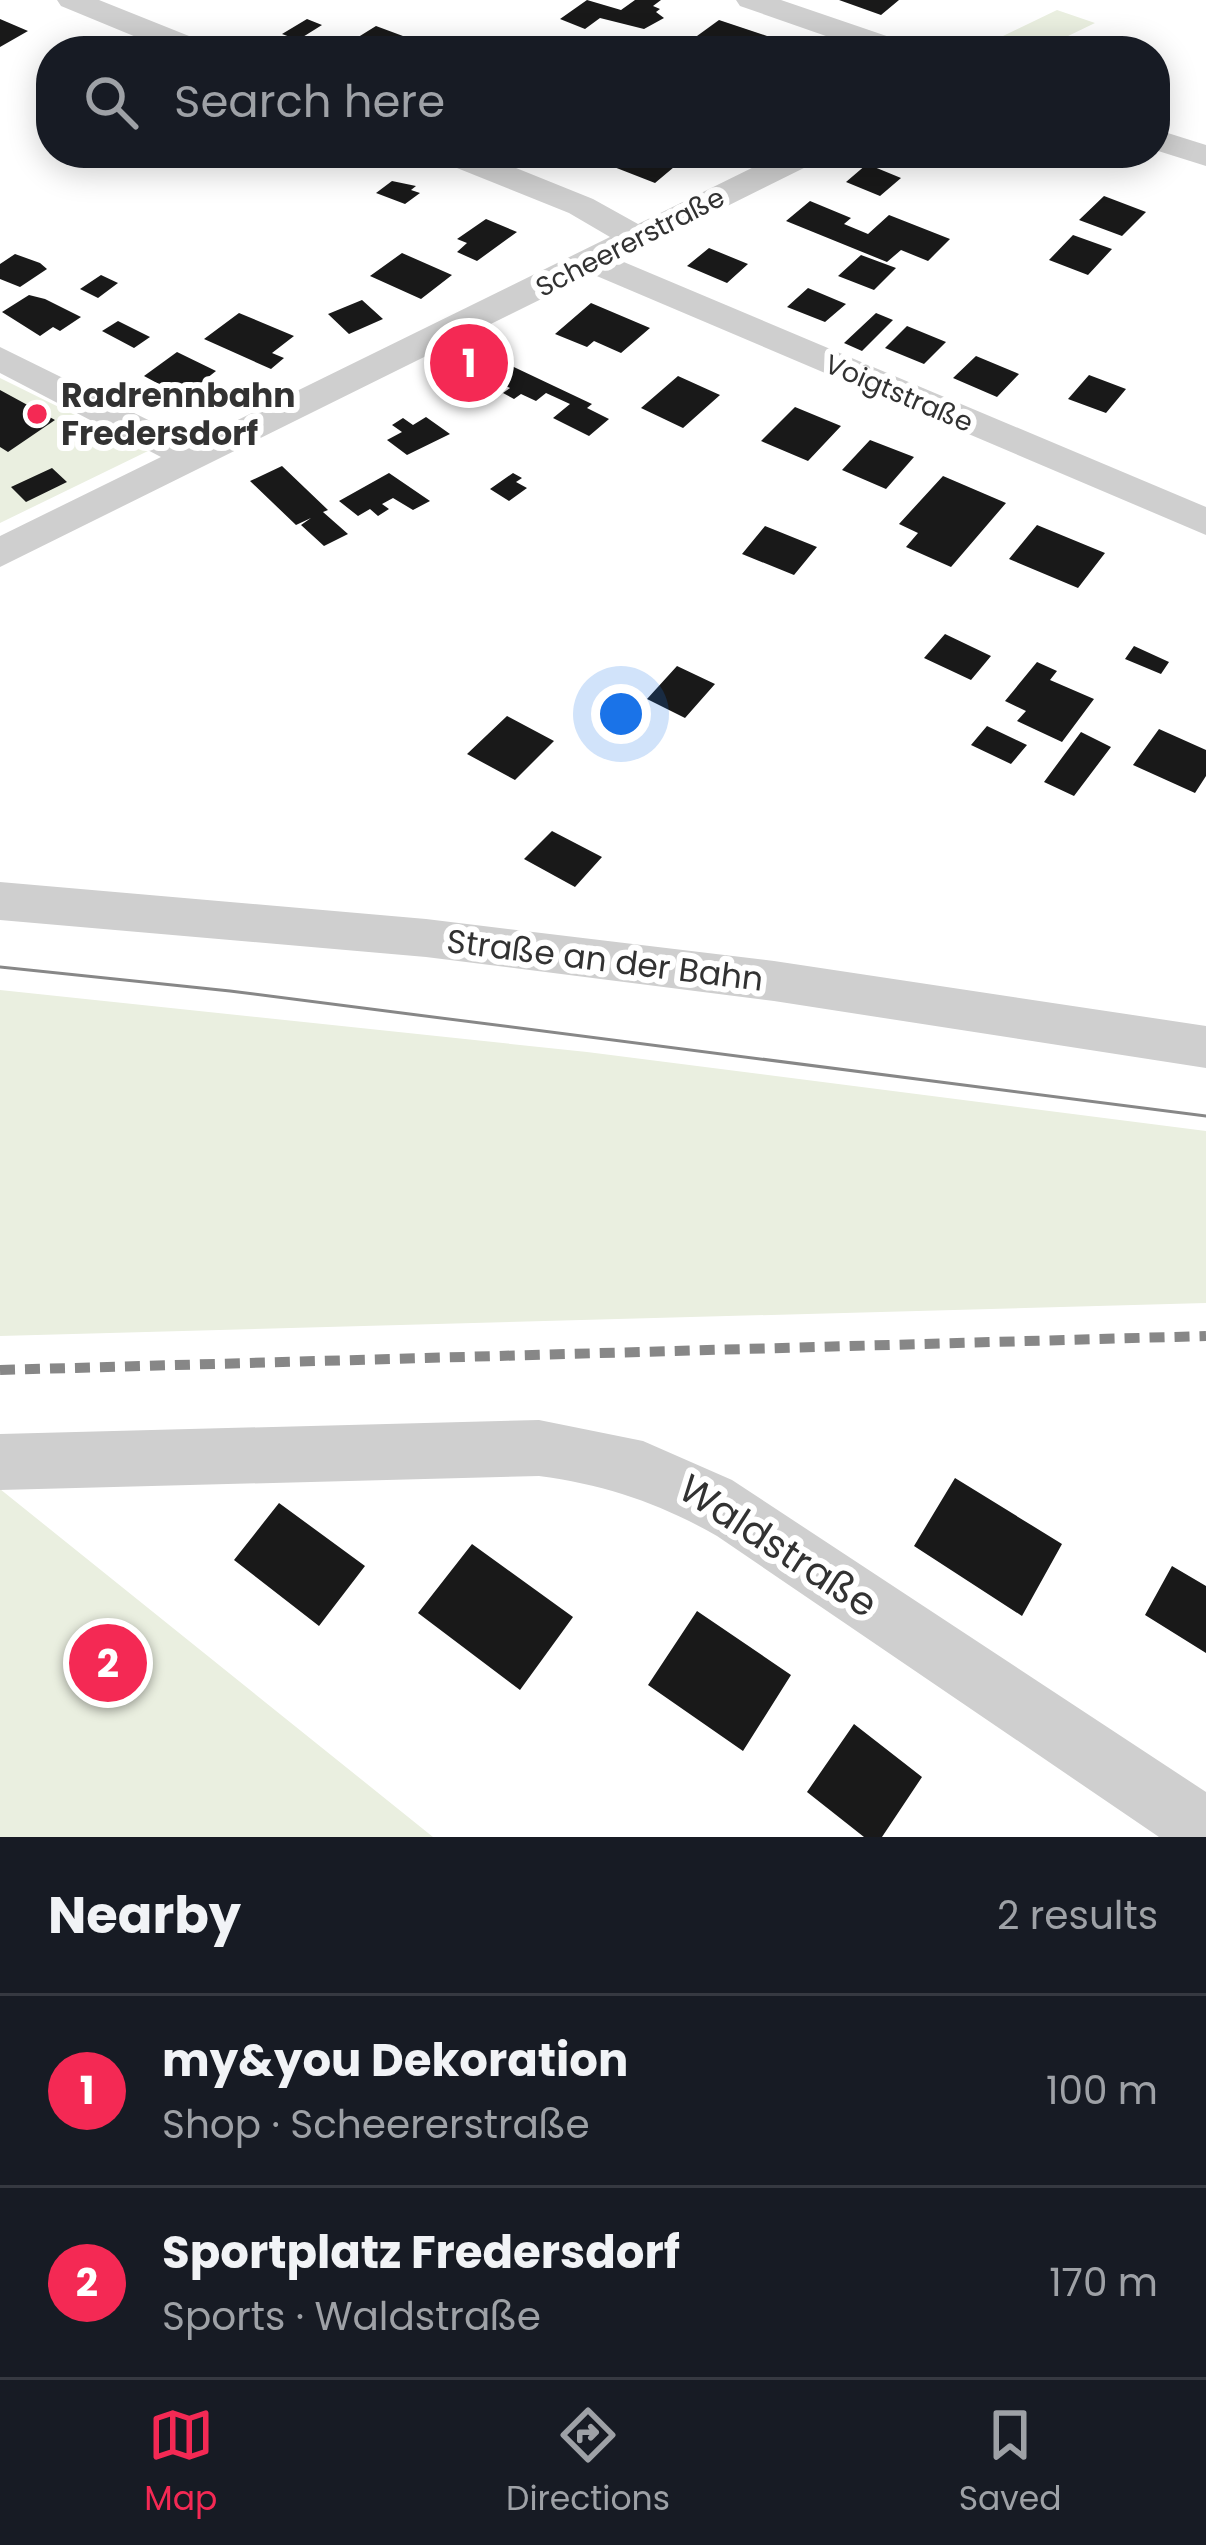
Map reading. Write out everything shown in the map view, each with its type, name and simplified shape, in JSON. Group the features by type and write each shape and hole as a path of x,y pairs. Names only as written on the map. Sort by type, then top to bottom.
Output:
{"street":[{"path":"72,0 161,36"},
{"path":"751,0 855,36"},
{"path":"1170,144 1206,156"},
{"path":"486,168 580,206 638,238"},
{"name":"Scheererstraße","path":"0,553 778,168"},
{"name":"Voigtstraße","path":"595,260 618,276 1206,522"},
{"path":"0,358 193,458"},
{"name":"Straße an der Bahn","path":"0,902 449,941 774,981 1206,1047"},
{"name":"Waldstraße","path":"0,1462 539,1448 607,1456 667,1474 739,1516 1206,1830"}],"shaded area":[{"path":"1057,10 1095,23 1068,36 1003,36"},
{"name":"Radrennbahn Fredersdorf","path":"0,378 148,451 0,523"},
{"path":"0,990 587,1052 1206,1131 1206,1303 0,1336"},
{"path":"0,1489 433,1837 0,1837"}],"building":[{"path":"587,0 621,10 635,0 661,0 653,6 664,18 644,29 600,18 585,29 560,19"},
{"path":"839,0 899,0 881,15"},
{"path":"0,19 28,31 0,47"},
{"path":"307,19 322,25 304,36 282,34"},
{"path":"719,20 767,36 697,36"},
{"path":"376,26 403,36 360,36"},
{"path":"617,168 673,168 655,183"},
{"path":"862,168 877,168 901,178 880,196 846,182"},
{"path":"392,181 416,186 411,190 420,193 405,204 376,193"},
{"path":"1104,196 1146,212 1122,236 1079,220"},
{"path":"810,201 851,218 844,224 868,234 889,215 950,239 928,261 901,250 887,262 786,221"},
{"path":"486,219 517,232 477,261 457,252 467,243 457,239"},
{"path":"1073,235 1112,249 1088,275 1049,260"},
{"path":"709,248 748,264 727,283 687,266"},
{"path":"402,253 452,275 421,299 370,276"},
{"path":"15,254 47,269 20,287 0,279 0,264"},
{"path":"861,255 896,268 874,290 838,276"},
{"path":"101,275 118,283 98,298 80,289"},
{"path":"808,288 846,304 825,322 787,307"},
{"path":"29,295 81,317 60,331 53,327 40,336 2,312"},
{"path":"362,300 383,319 349,334 328,314"},
{"path":"591,303 650,328 621,353 594,341 587,347 555,334"},
{"path":"239,313 294,336 272,353 284,358 271,369 204,339"},
{"path":"876,313 893,320 862,351 844,343"},
{"path":"118,321 150,337 134,348 102,331"},
{"path":"907,326 946,342 924,364 885,348"},
{"path":"177,352 216,371 183,397 144,376"},
{"path":"976,356 1019,374 997,397 953,378"},
{"path":"499,360 592,404 587,408 609,419 589,436 553,418 570,404 546,393 536,401 521,394 514,399 503,393 510,388 481,374"},
{"path":"1089,375 1126,389 1106,413 1068,399"},
{"path":"678,376 720,395 683,428 641,408"},
{"path":"0,390 55,420 8,452 0,447"},
{"path":"795,407 841,426 808,461 761,441"},
{"path":"426,417 450,434 407,455 387,440 402,432 392,425 403,418 413,425"},
{"path":"870,440 914,457 886,489 842,470"},
{"path":"282,466 348,534 324,546 301,525 311,518 296,525 250,481"},
{"path":"52,468 67,482 26,502 11,487"},
{"path":"389,473 430,501 413,510 393,498 382,504 389,509 378,516 370,509 358,516 339,501"},
{"path":"513,473 522,478 516,482 527,488 509,501 490,489"},
{"path":"943,476 1006,503 951,567 906,547 918,533 899,524"},
{"path":"1037,525 1105,553 1078,588 1009,559"},
{"path":"765,526 817,547 794,575 742,554"},
{"path":"945,634 991,656 971,680 924,658"},
{"path":"1134,646 1169,662 1161,674 1125,659"},
{"path":"1037,662 1057,671 1050,680 1094,699 1062,742 1017,721 1026,711 1005,701"},
{"path":"677,666 715,684 685,718 647,699"},
{"path":"507,716 554,741 515,780 467,754"},
{"path":"987,726 1027,745 1011,764 971,745"},
{"path":"1159,729 1206,750 1206,776 1195,793 1133,765"},
{"path":"1081,732 1111,747 1074,796 1044,782"},
{"path":"552,831 602,857 575,887 524,859"},
{"path":"955,1478 1062,1544 1022,1616 914,1546"},
{"path":"279,1503 365,1566 319,1626 234,1560"},
{"path":"472,1544 573,1617 520,1690 418,1613"},
{"path":"1172,1566 1206,1586 1206,1653 1145,1615"},
{"path":"697,1611 791,1675 743,1751 648,1685"},
{"path":"854,1724 922,1777 882,1837 864,1837 807,1792"}],"tram line":[{"path":"0,967 230,991 1206,1116"}],"railway":[{"path":"0,1370 1206,1336"}],"place":[{"name":"my&you Dekoration","path":"469,363"},
{"name":"Radrennbahn Fredersdorf","path":"37,414"},
{"name":"Sportplatz Fredersdorf","path":"108,1663"}]}
